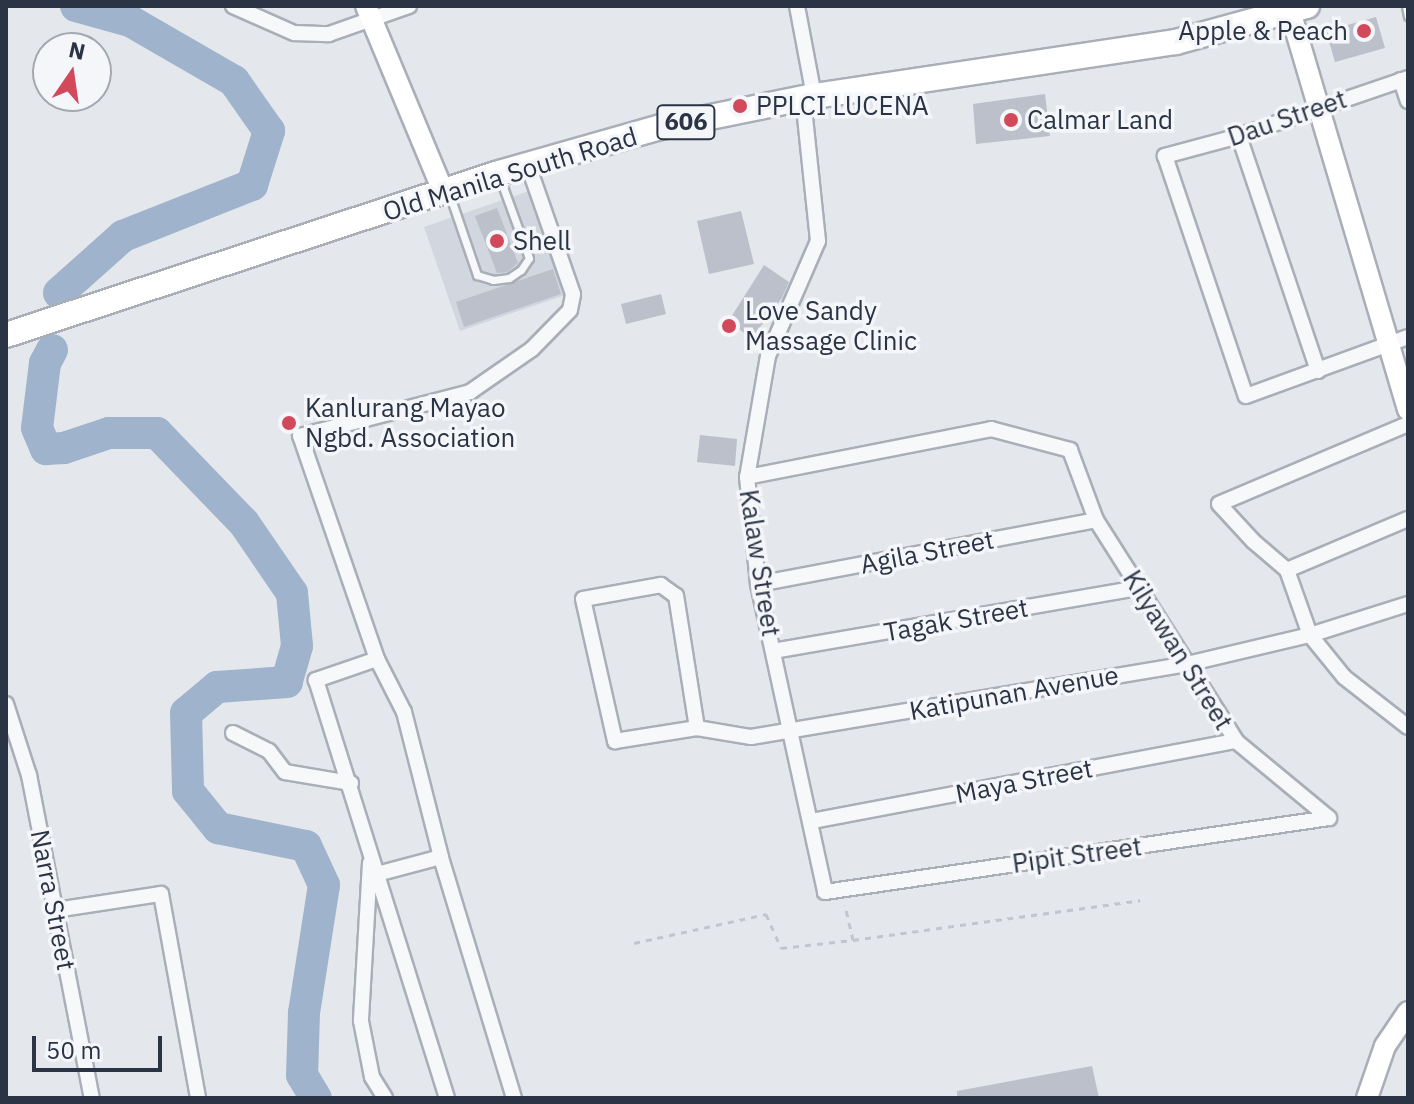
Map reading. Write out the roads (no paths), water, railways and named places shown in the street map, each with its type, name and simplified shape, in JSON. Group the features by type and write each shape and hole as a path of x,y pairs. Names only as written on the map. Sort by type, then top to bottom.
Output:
{"main road":[{"name":"Old Manila South Road","path":"6,335 499,173 661,127 809,97 1176,42 1299,9"}],"street":[{"path":"233,6 294,33 329,34 369,13 409,6"},
{"name":"Kalaw Street","path":"797,6 809,97 818,241 768,356 747,477 758,584 825,892"},
{"path":"1299,9 1321,107 1398,341 1408,410"},
{"path":"369,13 446,192"},
{"path":"1405,79 1408,101"},
{"name":"Dau Street","path":"1318,371 1246,396 1165,156 1239,136 1405,79"},
{"path":"1239,136 1318,371 1398,341"},
{"path":"514,1098 441,857 404,712 377,659 300,436 470,392 532,349 570,310 573,294 528,165"},
{"path":"1408,424 1219,504 1253,541 1287,570 1310,635 1344,677 1408,727"},
{"name":"Kilyawan Street","path":"747,477 991,429 1070,450 1096,520 1236,741 1329,818"},
{"path":"1287,570 1408,519"},
{"name":"Agila Street","path":"758,584 1096,520"},
{"name":"Katipunan Avenue","path":"697,728 676,596 661,585 583,599 615,741 697,728 751,737 1187,664 1310,635 1408,604"},
{"name":"Tagak Street","path":"773,651 1139,588"},
{"path":"377,659 316,680 351,783 447,1098"},
{"name":"Narra Street","path":"6,704 29,775 92,1098"},
{"path":"233,733 269,751 285,772 351,783"},
{"name":"Maya Street","path":"812,821 1236,741"},
{"name":"Pipit Street","path":"825,892 1329,818"},
{"path":"371,851 361,1021 372,1077 385,1098"},
{"path":"377,874 441,857"},
{"path":"55,910 161,894 198,1098"},
{"path":"1367,1098 1385,1046 1408,1012"}],"lane":[{"path":"1406,6 1408,16"},
{"path":"446,192 477,275 493,280 509,278 521,270 529,258 499,173"}],"waterway":[{"path":"59,293 123,236 252,185 269,131 234,81 130,21 76,6"},
{"path":"52,350 45,363 37,428 46,449 64,448 109,433 157,433 244,523 292,593 297,646 287,682 217,687 186,713 188,791 218,828 306,846 324,885 304,1013 302,1075 316,1098"}],"place":[{"name":"Apple & Peach","path":"1364,31"},
{"name":"PPLCI LUCENA","path":"740,106"},
{"name":"Calmar Land","path":"1011,120"},
{"name":"Shell","path":"497,241"},
{"name":"Love Sandy Massage Clinic","path":"729,326"},
{"name":"Kanlurang Mayao Ngbd. Association","path":"289,423"}]}
